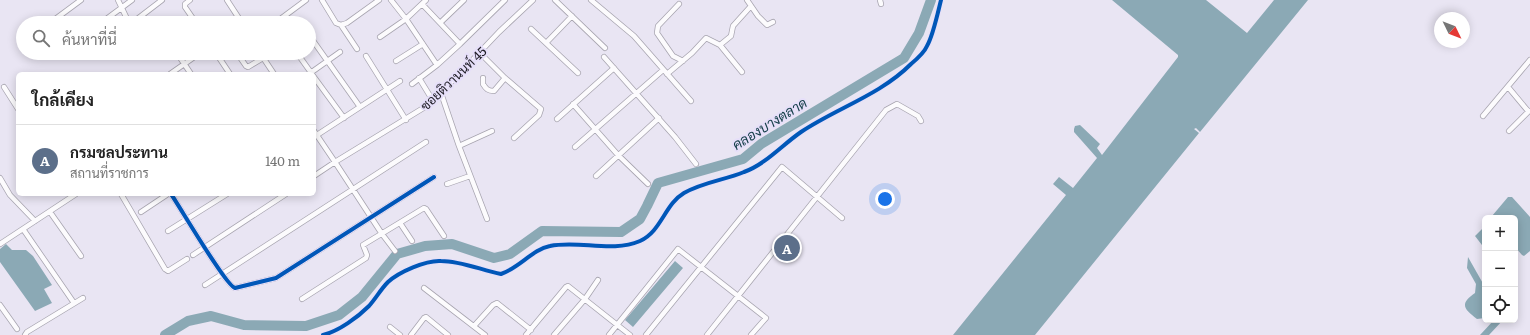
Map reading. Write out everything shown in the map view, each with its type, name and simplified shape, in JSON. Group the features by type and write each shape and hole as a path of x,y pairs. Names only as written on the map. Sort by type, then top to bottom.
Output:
{"street":[{"path":"59,16 81,0"},
{"path":"118,0 127,16"},
{"path":"110,16 132,0"},
{"path":"140,16 162,0"},
{"path":"190,0 185,4 185,7 191,16"},
{"path":"227,0 237,16"},
{"path":"284,16 306,0"},
{"path":"322,0 336,24 342,25 379,0"},
{"path":"391,0 406,19 437,65"},
{"path":"380,37 406,19 426,0"},
{"path":"440,24 464,0"},
{"path":"412,84 437,65 505,0"},
{"name":"ซอยติวานนท์ 45","path":"316,175 334,162 406,120 425,107 441,93 498,32 533,0"},
{"path":"555,0 605,48"},
{"path":"591,0 634,36 691,101"},
{"path":"747,0 758,16 767,25 773,22"},
{"path":"422,4 460,44"},
{"path":"679,4 656,29 657,33 673,56 684,61"},
{"path":"720,45 731,36 733,26 751,6"},
{"path":"546,44 572,16"},
{"path":"342,25 357,49"},
{"path":"531,29 578,73"},
{"path":"667,74 684,61 706,38 720,45 742,72"},
{"path":"396,61 423,44"},
{"path":"316,45 360,107"},
{"path":"314,72 340,52"},
{"path":"479,52 505,78 541,109 539,115 514,138"},
{"path":"366,56 406,120"},
{"path":"604,57 659,118 696,164"},
{"path":"181,60 190,72"},
{"path":"173,72 190,60"},
{"path":"220,60 228,72"},
{"path":"242,60 248,67 256,60"},
{"path":"265,60 273,72"},
{"path":"302,60 311,72"},
{"path":"1483,116 1530,60"},
{"path":"557,118 614,68"},
{"path":"575,147 663,70"},
{"path":"419,78 430,96"},
{"path":"483,78 483,84 489,90 494,91 505,78"},
{"path":"316,80 344,118"},
{"path":"395,251 370,217 316,133 344,118 400,81"},
{"path":"1508,86 1529,111 1509,131"},
{"path":"4,87 16,106"},
{"path":"441,93 459,146 487,219"},
{"path":"573,104 618,155 648,184"},
{"path":"707,335 886,110 897,104 918,116 920,122"},
{"path":"596,176 659,118"},
{"path":"459,146 492,131"},
{"path":"205,285 222,272 426,142"},
{"path":"646,335 782,167 842,218"},
{"path":"447,184 470,176"},
{"path":"172,196 233,288 276,278 434,177"},
{"path":"0,178 10,195 35,221"},
{"path":"0,244 50,212 72,196"},
{"path":"122,196 165,269 168,271 187,259"},
{"path":"141,212 165,196"},
{"path":"168,231 224,196"},
{"path":"193,254 283,196"},
{"path":"302,299 366,258 367,255 363,245 425,208 444,236"},
{"path":"50,212 81,256"},
{"path":"400,223 412,241"},
{"path":"23,229 74,303"},
{"path":"609,335 676,250 680,250 766,318 751,335"},
{"path":"554,335 585,299 598,280"},
{"path":"526,335 568,286 630,335"},
{"path":"424,288 485,335"},
{"path":"25,335 27,332 83,298"},
{"path":"474,326 492,305 496,303 531,330"},
{"path":"0,305 17,329"},
{"path":"411,335 426,317 448,335"},
{"path":"390,327 400,335"}],"water":[{"path":"1112,0 1206,0 1247,33 1274,0 1308,0 1200,132 1196,128 1194,129 1199,133 1035,335 953,335 1066,195 1053,184 1059,177 1073,188 1097,158 1074,132 1075,126 1080,125 1100,144 1097,148 1102,155 1178,57 1178,55"},
{"path":"1508,197 1512,197 1530,217 1530,251 1524,256 1518,250 1518,215 1493,215"},
{"path":"1482,229 1482,245 1475,236"},
{"path":"6,244 12,250 26,250 33,256 52,285 44,289 52,303 35,311 0,262 0,249"},
{"path":"1468,257 1482,282 1482,318 1477,319 1466,309 1465,306 1467,300 1475,293 1476,284 1467,268"},
{"path":"675,261 683,268 633,327 625,320"},
{"path":"1491,323 1500,323 1489,335 1480,335"}],"waterway":[{"name":"คลองบางตลาด","path":"165,335 188,321 211,316 244,325 306,326 339,315 362,297 397,254 425,246 452,244 494,258 510,254 542,231 621,232 640,219 658,183 743,159 761,144 904,58 919,33 931,0"}],"cycle path":[{"path":"323,335 342,327 359,315 369,306 385,285 393,278 428,262 448,261 501,274 514,268 538,251 550,246 572,244 618,246 640,241 653,231 672,204 684,193 699,186 752,169 815,123 872,93 899,75 926,49 941,0"},
{"path":"172,196 213,261 230,284 235,288 276,278 434,177"}],"place":[{"name":"กรมชลประทาน","path":"787,248"}]}
